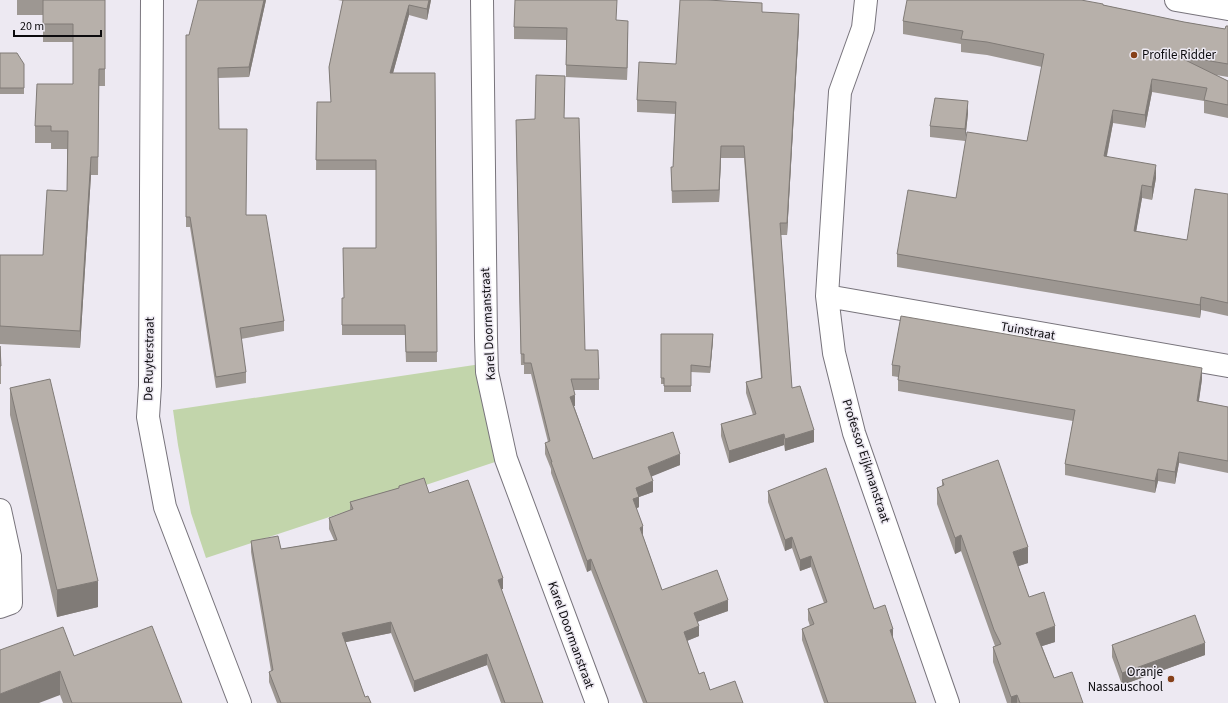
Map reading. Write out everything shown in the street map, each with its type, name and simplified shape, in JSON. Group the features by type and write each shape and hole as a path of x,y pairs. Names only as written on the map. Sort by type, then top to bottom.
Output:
{"street":[{"name":"De Ruyterstraat","path":"152,0 150,378 148,417 165,507 240,703"},
{"name":"Karel Doormanstraat","path":"482,0 487,372 506,459 597,703"},
{"name":"Professor Eijkmanstraat","path":"866,0 863,28 840,92 827,296 834,353 854,433 948,703"},
{"path":"1176,0 1228,9"},
{"name":"Tuinstraat","path":"827,296 1228,366"},
{"path":"0,510 10,556 11,603 0,607"}],"green space":[{"path":"481,364 498,461 206,558 191,513 173,410"}],"building":[{"path":"43,0 105,0 105,69 99,69 98,157 91,157 80,331 0,326 0,255 43,255 47,190 67,191 68,131 51,131 51,126 35,126 37,84 73,84 73,24 43,24"},
{"path":"198,0 264,0 249,67 218,68 219,129 247,129 246,215 266,215 284,321 240,328 246,372 216,377 190,217 186,217 186,35 189,35"},
{"path":"343,0 429,0 427,9 409,5 390,73 435,73 437,352 406,352 405,325 342,325 342,298 344,298 343,248 376,248 376,160 316,160 317,102 331,102 329,67"},
{"path":"515,0 617,0 616,20 628,21 627,68 566,65 567,28 514,27"},
{"path":"680,0 762,3 762,12 799,14 787,223 780,223 792,388 800,386 814,430 785,439 784,434 729,451 721,424 756,414 746,382 762,378 744,146 721,146 719,190 672,191 671,167 673,167 676,102 637,100 639,62 676,64"},
{"path":"907,0 1081,0 1184,22 1225,29 1226,26 1228,26 1228,64 1175,55 1228,81 1228,105 1204,100 1207,88 1152,79 1145,115 1113,110 1104,156 1156,165 1152,187 1142,185 1134,231 1187,240 1195,189 1228,194 1228,303 1201,297 1200,305 897,254 908,190 956,198 967,132 1027,141 1044,54 987,42 961,39 963,31 903,21"},
{"path":"0,53 17,53 24,64 24,88 0,88"},
{"path":"536,75 565,76 564,118 579,118 585,350 598,350 599,379 571,379 575,395 570,397 593,459 673,432 680,454 648,467 653,481 636,488 639,497 633,499 643,526 640,528 662,590 717,570 728,600 694,613 699,626 684,632 699,674 704,672 710,690 735,681 743,703 647,703 591,559 587,561 551,462 545,443 550,441 531,363 524,363 524,354 521,354 516,120 535,119"},
{"path":"935,98 968,101 965,129 930,126"},
{"path":"901,316 1202,368 1197,401 1228,407 1228,461 1179,452 1175,472 1158,469 1155,481 1065,464 1075,410 898,380 900,366 892,365"},
{"path":"661,334 713,334 710,367 691,365 691,386 664,386 664,378 661,378"},
{"path":"50,379 98,581 57,590 10,388"},
{"path":"998,460 1028,547 1013,552 1029,597 1044,592 1055,626 1036,633 1054,678 1072,672 1083,703 1020,703 1017,695 1011,697 993,647 1001,644 994,630 961,535 955,538 937,488 944,485 942,480"},
{"path":"826,468 874,609 885,605 893,629 890,630 916,703 828,703 802,629 814,624 808,609 827,602 811,556 800,560 792,537 785,540 768,491"},
{"path":"424,478 429,493 468,480 503,578 498,580 543,703 505,703 487,654 414,681 391,622 342,633 365,697 368,696 371,703 281,703 269,672 273,670 251,541 278,536 281,549 337,540 329,518 353,509 350,502 399,488 399,486"},
{"path":"1195,615 1205,643 1122,673 1112,645"},
{"path":"152,626 182,703 72,703 60,671 0,694 0,650 63,627 74,656"}],"place":[{"name":"Profile Ridder","path":"1134,55"},
{"name":"Oranje Nassauschool","path":"1171,679"}]}
